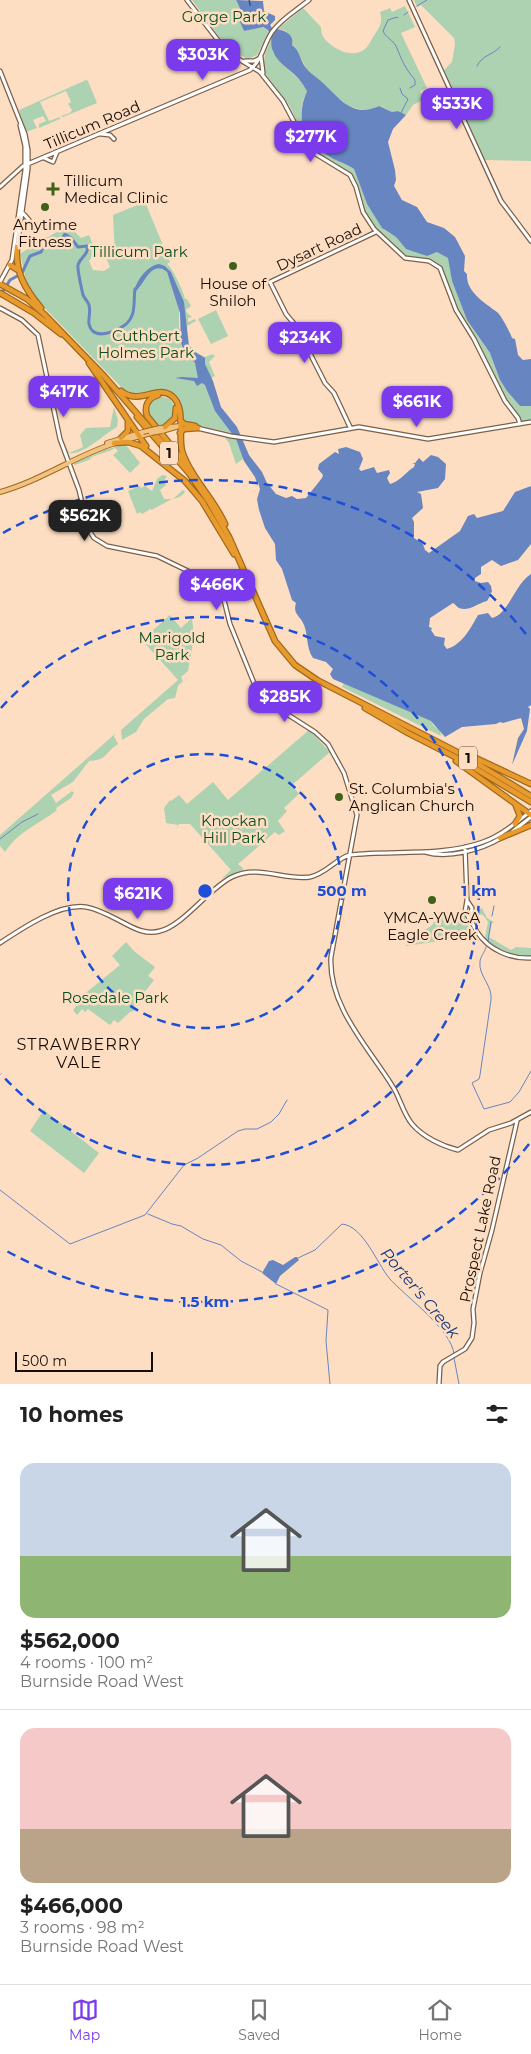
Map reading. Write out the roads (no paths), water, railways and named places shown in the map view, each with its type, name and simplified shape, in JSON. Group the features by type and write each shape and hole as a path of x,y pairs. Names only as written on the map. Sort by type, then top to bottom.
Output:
{"highway":[{"path":"17,247 18,270"},
{"path":"11,262 18,270 28,292 67,337"},
{"name":"1","path":"0,283 34,305 67,337 189,473 216,514 272,633 289,659 317,680 461,754 531,796"},
{"name":"1","path":"0,293 47,322 88,363 188,476 214,515 234,552 270,636 290,664 309,679 463,761 531,802"},
{"path":"88,363 137,435 162,462 197,494 234,552"},
{"path":"104,376 128,395 142,396 163,392 171,395 178,406 180,437 186,459 194,475"},
{"path":"162,428 175,418 176,407 169,397 160,394 148,402 147,416 194,475 218,511 234,552"},
{"path":"121,438 128,431 128,420"},
{"path":"180,420 184,424 198,428"},
{"path":"180,437 181,431 184,429 198,428"},
{"path":"114,443 128,442 138,444 162,462"},
{"path":"403,725 531,784"},
{"path":"414,736 455,760 530,814"},
{"path":"506,797 519,811 519,818 515,824"},
{"path":"500,838 531,825"}],"main road":[{"path":"188,0 225,49 254,67 266,78"},
{"name":"Tillicum Road","path":"0,187 14,173 27,164 245,73 254,67 262,57 269,36 276,26 308,0"},
{"path":"410,0 501,200 531,241"},
{"path":"242,60 254,61 262,57"},
{"path":"262,57 261,69 286,106 301,135 312,151 350,175 356,187 363,212 376,232 405,258 431,261 440,268 456,310 472,336 505,401 521,424"},
{"path":"242,60 247,67 245,73"},
{"path":"0,70 25,134 27,164 17,247 0,283"},
{"path":"101,134 108,134 114,139"},
{"path":"43,158 53,162 56,152"},
{"path":"11,262 27,164"},
{"path":"14,173 20,173 24,178"},
{"path":"20,225 29,220 22,212"},
{"name":"Dysart Road","path":"350,427 334,393 325,383 296,326 286,314 270,282 376,232"},
{"path":"0,308 22,320 38,335 58,432 79,490 88,529 97,542 110,547 157,556 220,587 230,624 256,688 279,709 318,734 328,744 340,764 357,813 331,957 333,976 342,1011 393,1087 408,1118 424,1135 458,1150 489,1130 511,1124 531,1112"},
{"path":"0,492 23,484 104,446 162,428 180,426 198,428 231,436 279,442 350,427 369,427 428,439 531,423"},
{"path":"104,446 121,438 137,435"},
{"path":"0,943 28,926 57,912 73,907 87,907 141,931 158,932 174,924 216,888 232,877 249,872 258,872 307,877 322,872 341,858 349,855 456,852 483,842 530,814"},
{"path":"427,853 483,846 500,838 530,814"},
{"path":"351,848 358,854"},
{"path":"465,849 467,905 464,908 479,935 494,948 512,957 531,958"},
{"path":"456,852 461,855 466,863"},
{"path":"341,858 346,858 348,861"},
{"path":"467,905 472,908 470,919"},
{"path":"466,913 471,912"},
{"path":"513,1130 517,1120"},
{"path":"511,1124 513,1130"},
{"name":"Prospect Lake Road","path":"439,1384 440,1366 443,1362 466,1350 472,1338 473,1309 513,1130"}],"water":[{"path":"236,0 263,1 264,11 275,16 275,20 270,25 272,28 290,34 292,45 297,50 306,68 342,101 362,110 379,106 392,112 398,111 406,115 393,129 388,142 395,170 396,180 394,186 402,200 417,207 427,222 444,228 455,237 465,256 464,271 467,274 469,286 501,316 512,338 515,339 518,355 523,360 531,359 531,406 520,406 500,380 490,353 467,320 452,281 448,258 437,252 427,256 406,249 396,237 382,228 367,204 354,169 330,157 311,141 306,134 302,118 307,91 295,75 275,55 270,32 263,27 244,31 240,22 241,11"},
{"path":"159,264 165,266 171,272 184,302 189,346 193,351 205,358 205,364 213,381 221,407 237,427 249,455 276,494 286,498 292,496 297,499 306,498 322,478 323,475 318,469 319,464 335,452 339,454 338,449 346,447 360,452 363,459 359,469 361,471 374,467 377,473 389,470 390,473 387,478 390,484 400,479 414,467 415,464 412,463 415,463 419,458 423,462 431,455 438,457 446,464 445,479 438,488 417,492 421,494 423,508 412,518 414,522 414,538 423,544 425,550 429,553 460,531 468,516 474,514 477,518 503,511 515,492 531,486 531,544 518,560 501,566 492,560 481,567 481,574 475,578 475,581 481,583 488,582 491,586 492,592 489,594 490,596 487,601 466,609 459,608 453,603 430,618 429,627 432,628 431,630 435,636 445,638 444,645 447,649 452,647 465,636 478,615 488,613 492,618 503,611 520,585 531,574 531,705 528,707 530,709 527,731 512,765 518,738 524,729 521,718 503,723 462,727 445,737 431,721 333,679 330,674 333,669 326,662 313,658 309,649 306,630 296,611 296,603 292,600 282,569 276,560 275,544 265,528 259,510 257,499 260,489 258,482 258,486 255,477 244,461 236,439 215,411 205,385 202,383 197,386 194,381 175,378 198,378 195,363 184,352 181,342 180,313 167,272 161,269 152,271 133,293 146,271"},
{"path":"295,1257 299,1260 280,1276 276,1284 262,1273 269,1261 273,1260 283,1265"}],"waterway":[{"path":"417,6 427,0"},
{"path":"404,15 408,12"},
{"path":"398,18 388,20 383,31 395,44 406,67 415,80 415,85 410,88"},
{"path":"477,66 485,57 500,47"},
{"path":"400,88 402,94 408,99 401,113"},
{"path":"22,273 30,256 41,252 44,246 57,246 65,234 78,247 87,246 87,252 78,265 78,271 83,295 89,305 89,324 95,333 100,334 116,330 129,321 134,308 135,289"},
{"path":"0,296 10,280 19,275"},
{"path":"0,839 22,822 38,814"},
{"path":"492,916 494,906"},
{"path":"488,941 491,922"},
{"path":"486,947 480,960 480,967 490,990 491,1000 480,1075 479,1079 472,1083 484,1109 510,1102 519,1092 531,1071"},
{"path":"0,1190 70,1244 145,1215 184,1165 198,1158 238,1131 257,1129 271,1122 279,1114 287,1100"},
{"path":"148,1214 181,1226 203,1239 221,1245 241,1261 262,1272"},
{"name":"Porter's Creek","path":"298,1258 315,1250 342,1224 350,1226 363,1238 389,1278 437,1324 451,1345 454,1354"},
{"path":"276,1284 328,1310 326,1341 330,1384"},
{"name":"Porter's Creek","path":"454,1358 459,1384"}],"place":[{"name":"Tillicum Medical Clinic","path":"53,189"},
{"name":"Anytime Fitness","path":"45,207"},
{"name":"House of Shiloh","path":"233,266"},
{"name":"St. Columbia's Anglican Church","path":"339,797"},
{"name":"YMCA-YWCA Eagle Creek","path":"432,900"}],"district":[{"name":"STRAWBERRY VALE","path":"79,1053"}],"park label":[{"name":"Gorge Park","path":"224,16"},
{"name":"Tillicum Park","path":"139,251"},
{"name":"Cuthbert Holmes Park","path":"146,344"},
{"name":"Marigold Park","path":"172,646"},
{"name":"Knockan Hill Park","path":"234,828"},
{"name":"Rosedale Park","path":"115,997"}]}
